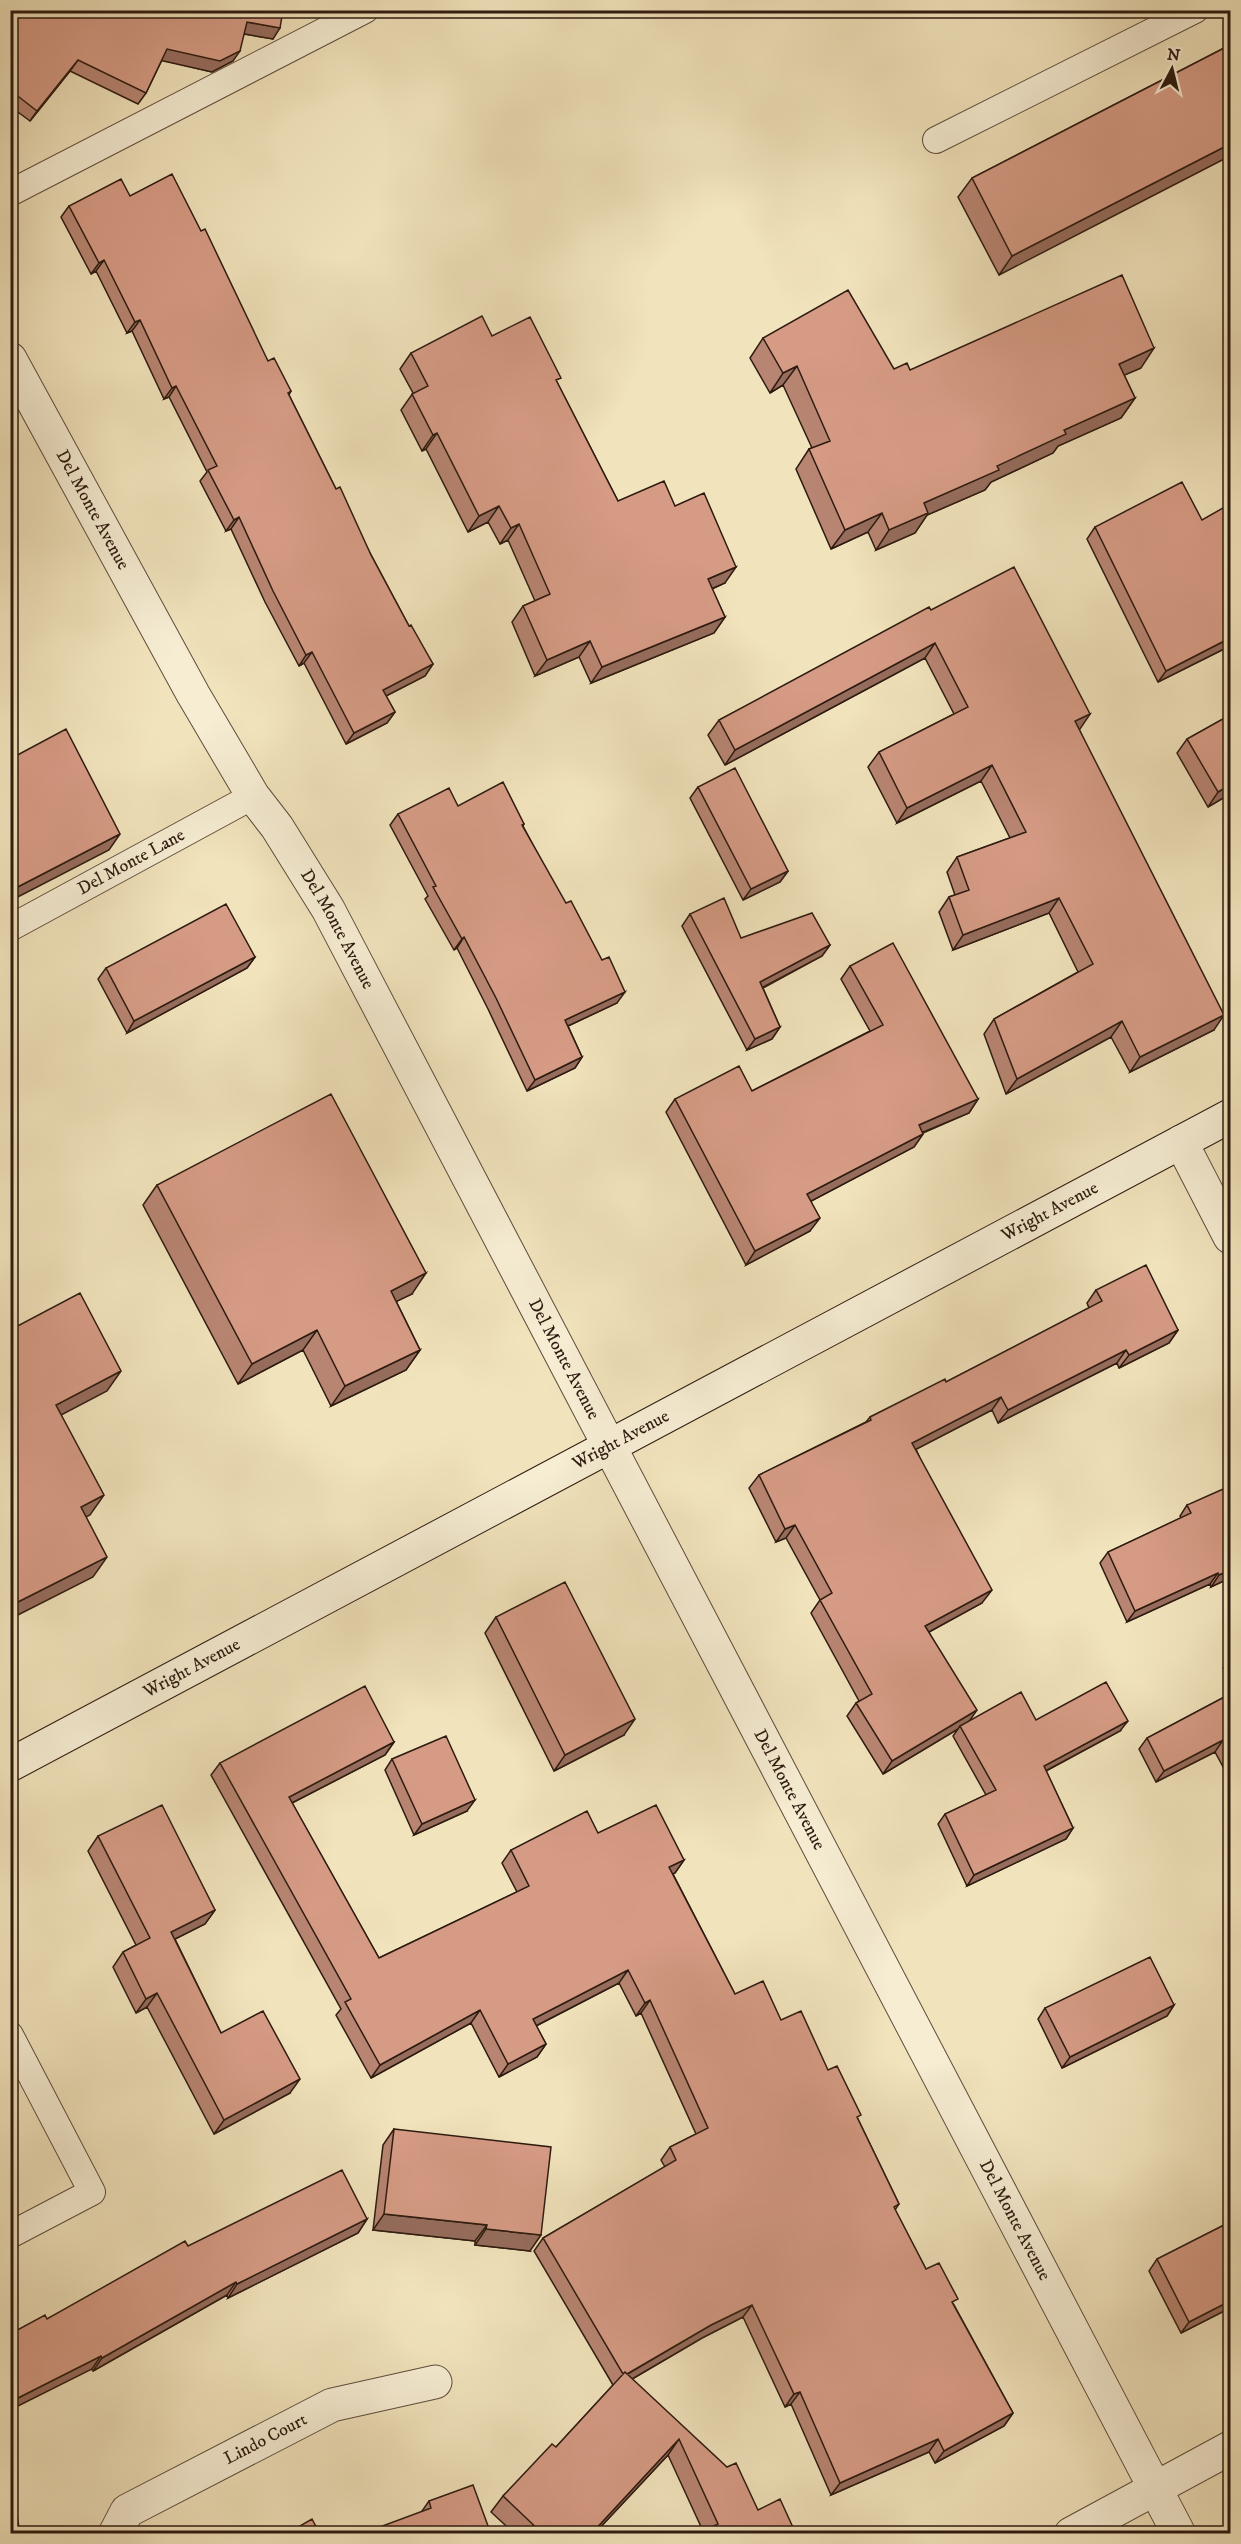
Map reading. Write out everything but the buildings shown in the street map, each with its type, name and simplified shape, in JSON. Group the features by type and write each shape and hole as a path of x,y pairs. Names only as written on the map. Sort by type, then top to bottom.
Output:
{"street":[{"name":"Del Monte Avenue","path":"10,359 193,694 253,796 277,827 328,909 1179,2534"},
{"name":"Wright Avenue","path":"10,1764 611,1447 1230,1116"},
{"path":"1181,1142 1230,1237"},
{"name":"Lindo Court","path":"115,2534 127,2511 332,2405 435,2382"},
{"path":"1071,2534 1230,2448"}],"lane":[{"path":"10,193 364,10"},
{"path":"936,140 1195,10"},
{"name":"Del Monte Lane","path":"10,928 253,796"},
{"path":"10,2035 92,2192 10,2235"}]}
